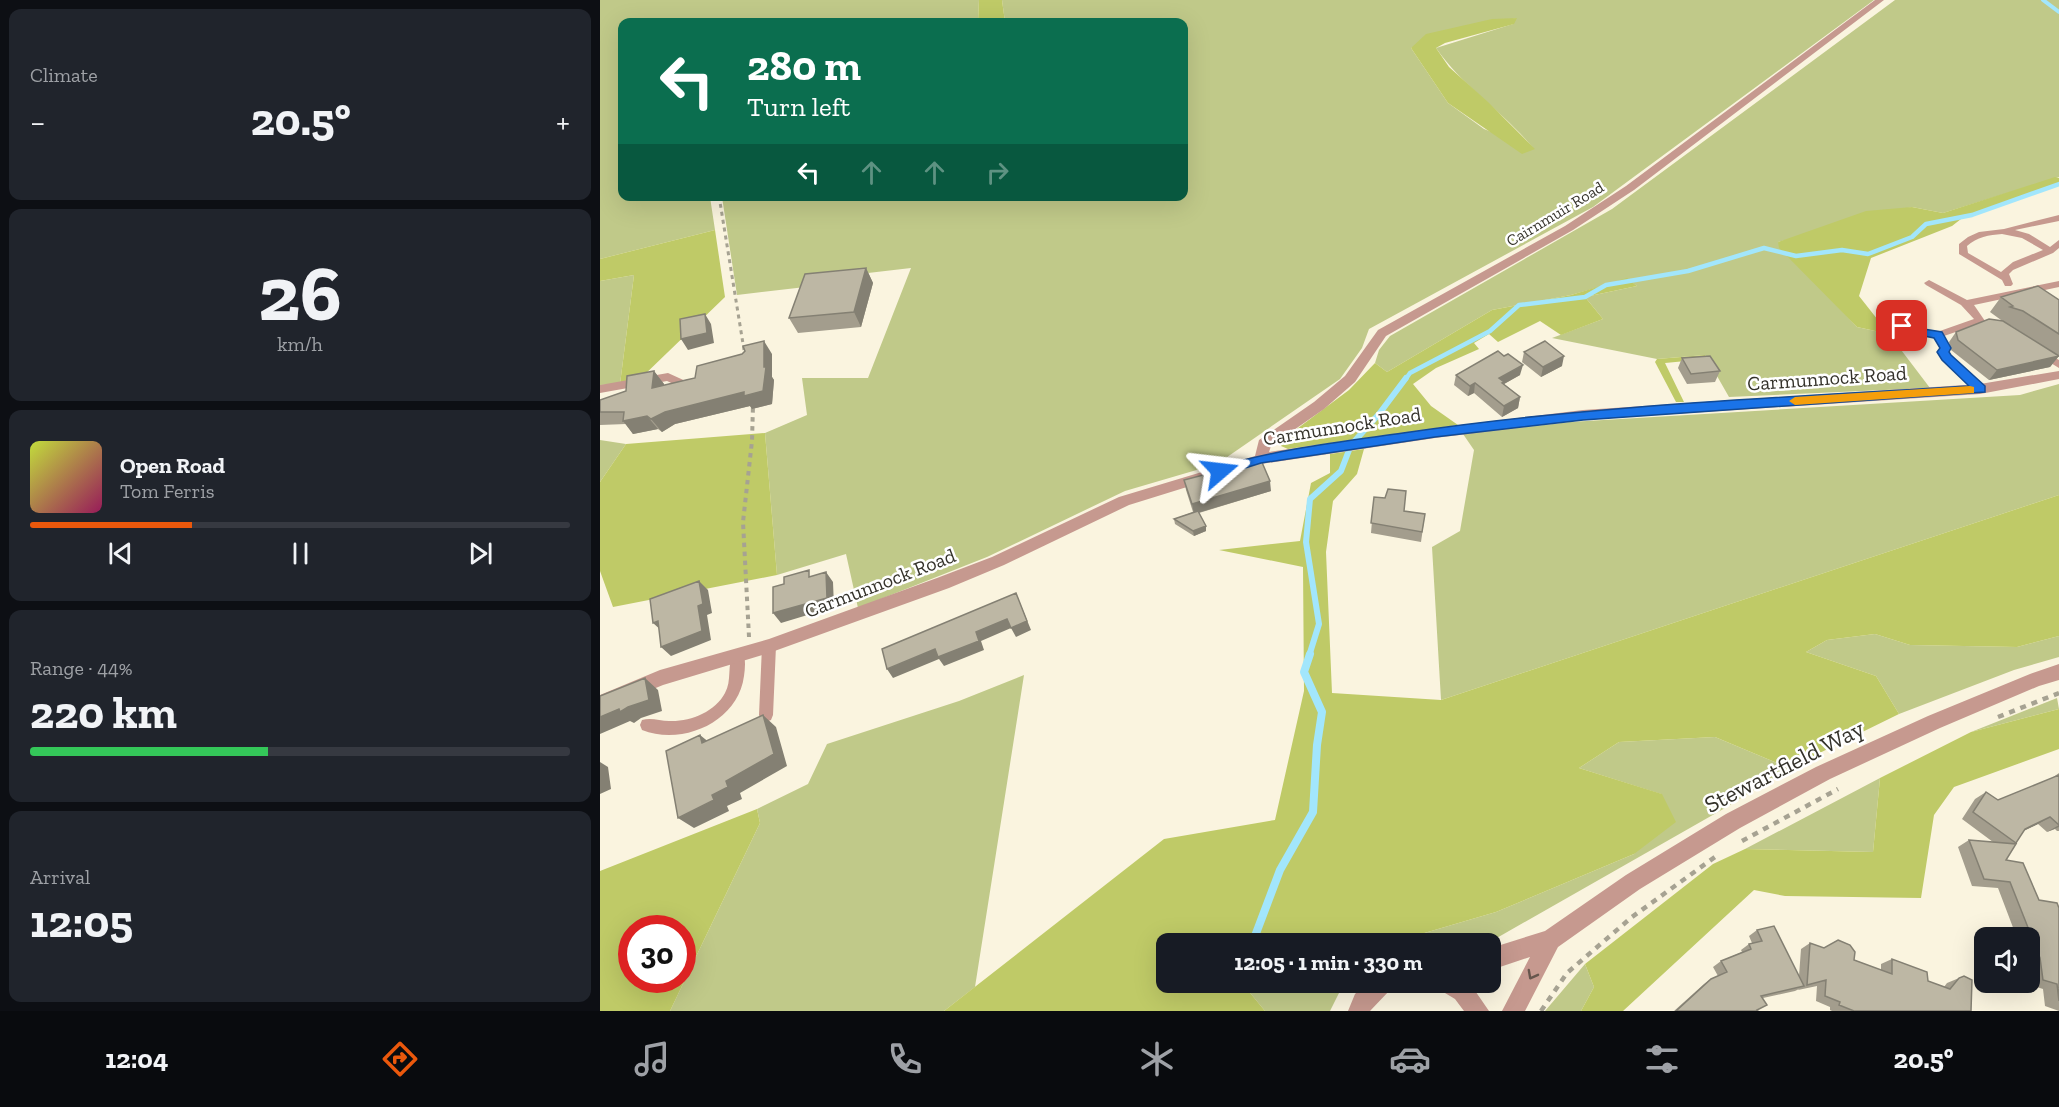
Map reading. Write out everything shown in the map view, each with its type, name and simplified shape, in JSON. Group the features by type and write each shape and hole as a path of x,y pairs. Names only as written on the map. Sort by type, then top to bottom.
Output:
{"street":[{"name":"Cairnmuir Road","path":"1261,459 1264,444 1305,417 1351,378 1365,361 1382,333 1569,228 1630,188 1880,0"},
{"name":"Carmunnock Road","path":"600,703 660,678 743,655 862,614 998,561 1124,501 1261,459 1435,433 1583,415 1980,389 2059,375"},
{"name":"Stewartfield Way","path":"1501,956 1551,940 1643,876 1733,821 1813,778 1934,722 2036,679 2059,672"},
{"name":"Stewartfield Way","path":"1513,1011 1551,940"},
{"path":"1359,1011 1363,1002 1372,993"},
{"path":"1464,993 1478,1011"}],"lane":[{"path":"2037,301 2020,293 2005,279 1971,260 1964,254 1962,246 1979,235 2059,218"},
{"path":"2007,230 2027,237 2050,251"},
{"path":"2005,279 2004,273 2015,263 2050,251 2059,243"},
{"path":"1929,284 1965,304 1980,318 1982,323"},
{"path":"1965,304 2059,284"},
{"path":"1900,322 1908,330 1938,335 1960,325 1982,323 2007,332"},
{"path":"1938,335 1945,348 1943,352 1946,357 1980,389"},
{"path":"2031,346 2059,365"},
{"path":"600,388 668,377 692,388 701,374"},
{"path":"766,715 770,646"},
{"path":"647,725 681,727 711,717 721,711 736,689 743,655"}],"path":[{"path":"720,201 746,363"},
{"path":"743,655 743,522 752,441 754,410 752,398"},
{"path":"1989,720 2059,693"},
{"path":"1734,845 1845,784"},
{"path":"1541,1011 1567,973 1632,917 1724,850"}],"green space":[{"path":"600,0 979,0 978,18 618,18 618,201 711,201 715,230 600,259"},
{"path":"979,0 1002,0 1004,18 978,18"},
{"path":"1002,0 1874,0 1593,207 1369,329 1362,348 1340,379 1217,464 1125,491 987,557 858,608 846,554 777,575 765,433 807,415 802,378 868,378 911,268 825,278 814,286 737,295 723,201 1188,201 1188,18 1004,18","holes":["1516,18 1513,24 1436,48 1471,88 1534,149 1484,129 1448,103 1411,48"]},
{"path":"1895,0 2059,0 2059,177 1943,213 1912,207 1778,242 1857,327 1889,334 1930,388 1729,397 1705,355 1657,359 1552,338 1603,319 1585,297 1637,286 1627,279 1571,295 1492,310 1387,372 1375,363 1379,350 1390,336 1612,209"},
{"path":"1517,18 1514,24 1445,43 1436,48 1449,67 1535,149 1522,154 1448,103 1411,48 1426,34 1492,19"},
{"path":"2055,177 2059,178 2059,184 1961,219 1952,226 1871,258 1859,296 1889,334 1857,327 1779,248 1778,242 1866,211 1912,207 1943,213"},
{"path":"715,230 725,297 639,380 620,384 634,275 600,281 600,259"},
{"path":"634,275 620,384 600,385 600,281"},
{"path":"1627,278 1637,286 1585,297 1603,319 1561,335 1540,321 1498,342 1489,334 1474,343 1479,349 1436,368 1413,384 1431,406 1458,425 1288,449 1281,446 1282,440 1349,390 1375,363 1387,372 1492,310 1571,295"},
{"path":"1705,355 1707,359 1665,363 1684,402 1676,402 1655,362 1657,359"},
{"path":"2059,384 2059,495 1441,700 1432,547 1460,531 1474,450 1463,434 1570,422 2020,395"},
{"path":"765,433 777,575 613,607 600,571 600,482 626,444"},
{"path":"600,440 626,444 600,482"},
{"path":"1364,449 1357,474 1333,501 1326,552 1332,693 1441,700 2059,495 2059,636 2017,647 1910,645 1875,634 1827,640 1806,652 1876,676 1899,714 1789,768 1715,737 1619,742 1579,768 1662,794 1676,822 1634,854 1496,912 1424,933 1156,933 1156,993 1250,993 1265,1011 944,1011 1164,839 1275,820 1304,691 1303,567 1219,550 1300,541 1311,483 1330,473 1330,454"},
{"path":"1875,634 1910,645 2017,647 2059,636 2059,657 2014,670 1899,714 1876,676 1806,652 1827,640"},
{"path":"1024,675 975,987 944,1011 670,1011 679,993 696,993 696,957 760,823 757,809 808,784 827,744 959,701"},
{"path":"2057,698 2059,709 1971,732"},
{"path":"2059,709 2059,749 1954,787 1934,815 1921,898 1785,896 1754,890 1623,1011 1581,1011 1594,987 1585,964 1713,864 1745,849 1873,852 1880,778 1971,732"},
{"path":"1715,737 1789,768 1725,808 1501,936 1501,933 1424,933 1496,912 1634,854 1661,794 1579,768 1619,742"},
{"path":"1880,778 1873,852 1745,849"},
{"path":"757,809 760,823 696,957 696,915 618,915 618,993 679,993 670,1011 600,1011 600,871"},
{"path":"1585,964 1594,987 1581,1011 1545,1011"},
{"path":"1250,993 1339,993 1330,1011 1265,1011"}],"building":[{"path":"866,268 854,312 789,318 805,274"},
{"path":"2038,286 2059,300 2059,334 2023,311 2010,307 2013,306 2001,297"},
{"path":"705,314 707,333 681,339 680,319"},
{"path":"1989,319 2003,321 2059,356 1997,370 1958,340 1956,332"},
{"path":"764,341 764,367 766,367 763,391 744,396 744,392 665,412 651,419 647,416 623,421 624,412 600,412 600,400 626,391 627,376 654,371 652,388 695,378 697,366 742,354 745,351 743,346"},
{"path":"1545,341 1564,356 1543,367 1524,352"},
{"path":"1498,351 1504,356 1508,354 1523,365 1499,378 1520,397 1504,406 1475,383 1470,386 1456,375"},
{"path":"1710,356 1720,371 1691,374 1682,358"},
{"path":"1261,460 1270,481 1192,504 1184,480"},
{"path":"1388,489 1406,491 1404,511 1425,514 1422,532 1371,523 1374,497 1385,498"},
{"path":"1198,511 1206,526 1193,531 1174,519"},
{"path":"809,570 809,577 826,572 827,598 773,613 773,587 784,584 784,577"},
{"path":"699,581 703,604 698,606 702,631 661,647 658,621 653,623 650,599"},
{"path":"1016,593 1027,621 1011,628 1007,619 976,632 979,641 938,657 935,649 887,669 882,649"},
{"path":"645,678 649,700 620,712 619,709 600,717 600,696"},
{"path":"763,715 774,754 726,781 728,787 712,795 714,800 678,818 666,751 700,735 702,743"},
{"path":"2059,775 2059,825 2050,817 2025,829 2016,843 1973,812 1986,792 1998,800"},
{"path":"1969,840 2016,844 2006,860 2023,863 2039,900 2057,903 2059,908 2059,1001 2057,984 2043,980 2040,927 2028,927 2010,882 1984,879"},
{"path":"1774,926 1804,986 1761,996 1767,1005 1758,1011 1676,1011 1711,979 1727,972 1721,961 1751,949 1749,944 1762,941 1757,930"},
{"path":"1838,940 1850,945 1855,952 1854,960 1892,974 1892,959 1927,972 1928,981 1950,989 1959,978 1964,976 1972,980 1971,1011 1854,1011 1839,1005 1840,1002 1825,996 1826,980 1807,985 1810,943 1824,948"}],"waterway":[{"path":"2043,0 2059,12"},
{"path":"1405,380 1410,373 1490,331 1519,305 1585,297 1606,285 1688,271 1764,248 1796,256 1842,250 1868,254 1912,237 1926,224 1972,215 2059,184"},
{"path":"1309,656 1319,624 1306,542 1310,499 1341,471 1351,445 1379,414 1406,378"},
{"path":"1256,933 1280,870 1313,812 1317,745 1322,712 1304,672 1310,654"}],"slow traffic":[{"path":"1795,401 1970,390"}],"route":[{"path":"1220,471 1261,459 1435,433 1583,415 1980,389 1946,357 1943,352 1945,348 1938,335 1908,330 1902,326"}]}
